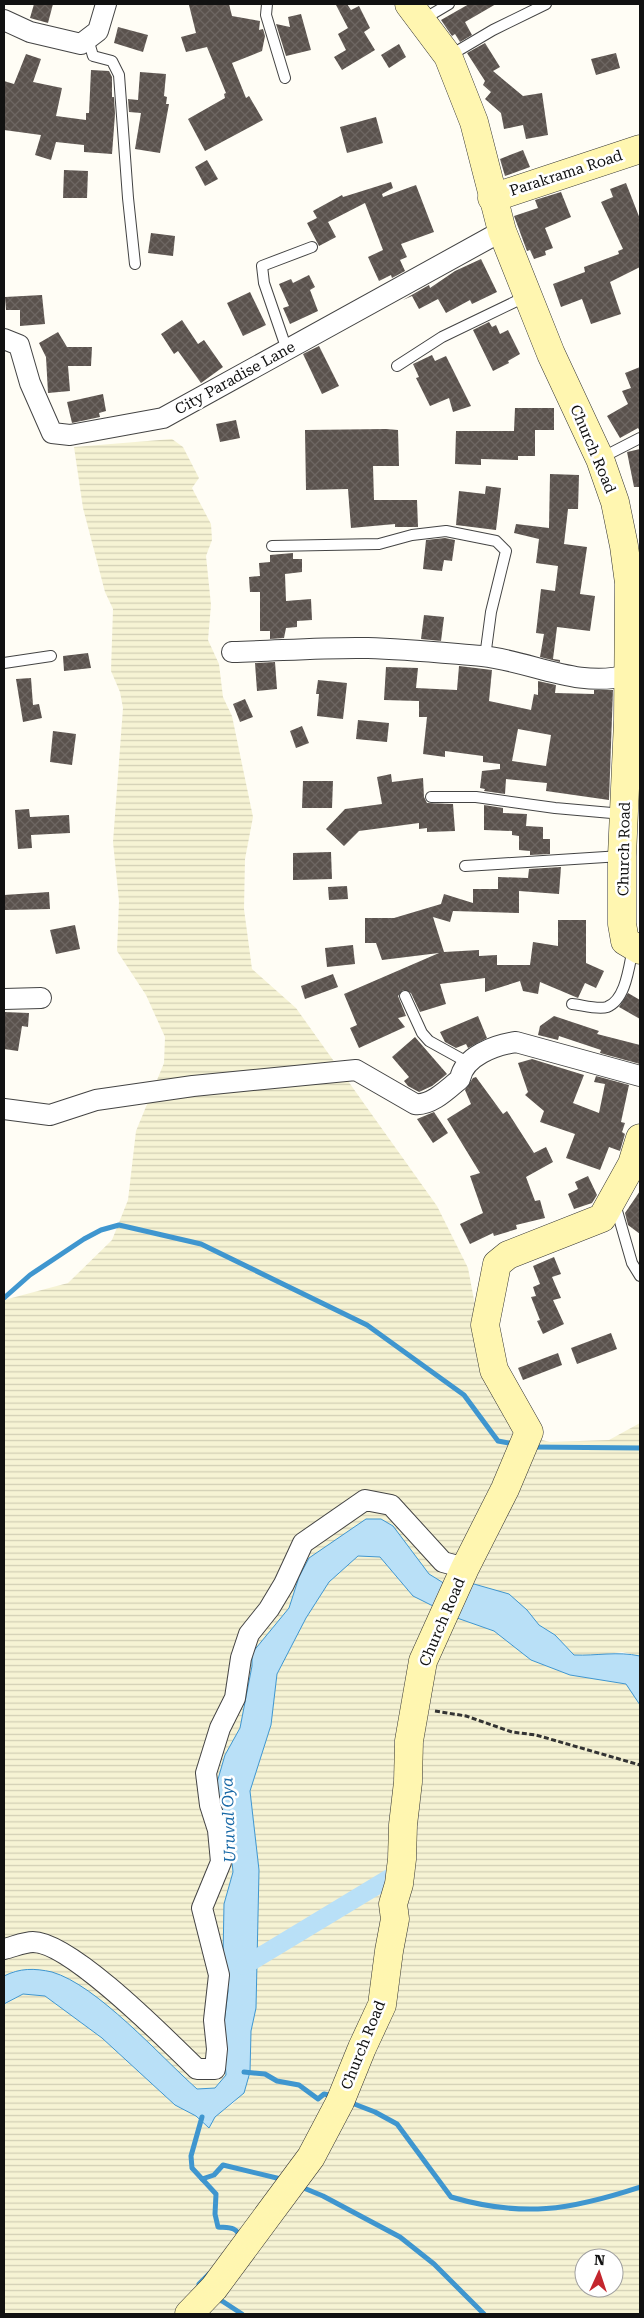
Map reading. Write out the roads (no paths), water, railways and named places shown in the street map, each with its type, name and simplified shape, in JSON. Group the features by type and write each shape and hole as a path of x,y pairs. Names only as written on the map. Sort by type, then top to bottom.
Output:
{"street":[{"path":"4,20 30,32 81,44 98,31 106,4"},
{"name":"Church Road","path":"415,12 448,56 474,122 502,232 551,354 600,459 615,502 635,583 627,805 622,856 622,924 624,941 637,948"},
{"name":"Parakrama Road","path":"492,198 640,149"},
{"name":"City Paradise Lane","path":"4,339 19,345 30,383 52,433 70,434 163,418 502,232"},
{"path":"232,652 368,648 485,657 577,678 632,682"},
{"path":"4,999 41,998"},
{"path":"4,1110 50,1115 104,1098 193,1086 356,1070 415,1104 420,1104 441,1094 460,1079 461,1073 468,1062 499,1044 516,1042 640,1076"},
{"name":"Church Road","path":"203,2299 312,2158 342,2097 382,2005 395,1919 393,1904 399,1884 402,1859 402,1824 408,1782 409,1741 423,1661 465,1568 505,1489 529,1432 494,1370 485,1325 497,1264 508,1255 602,1218 632,1164 640,1138"},
{"path":"4,1949 34,1942 57,1950 94,1974 198,2069 215,2069 217,2050 214,2020 219,1975 202,1908 220,1862 218,1830 210,1806 206,1773 220,1728 235,1698 241,1658 249,1634 269,1609 284,1584 303,1543 365,1500 391,1505 443,1562 465,1568"}],"lane":[{"path":"267,4 266,15 285,78"},
{"path":"415,12 449,4"},
{"path":"448,56 493,30 546,4"},
{"path":"88,38 93,56 112,61 119,75 135,264"},
{"path":"287,350 264,283 262,266 312,247"},
{"path":"397,366 442,337 528,295"},
{"path":"600,459 640,438"},
{"path":"272,546 379,544 412,535 446,531 496,541 506,551 491,612 485,657"},
{"path":"4,664 51,656"},
{"path":"431,797 476,797 555,808 627,805"},
{"path":"465,866 622,856"},
{"path":"572,1004 606,1007 617,1001 637,948"},
{"path":"406,996 422,1033 430,1041 468,1062"},
{"path":"614,1198 632,1263 640,1276"}],"water":[{"name":"Uruval Oya","path":"366,1519 381,1519 393,1526 429,1574 450,1587 474,1584 509,1594 527,1610 539,1625 555,1635 574,1655 615,1654 640,1656 640,1705 626,1684 570,1675 531,1660 494,1631 457,1618 413,1596 380,1557 358,1556 329,1582 306,1618 277,1674 271,1725 250,1791 259,1870 256,2008 251,2031 250,2072 244,2093 215,2117 209,2128 196,2116 175,2105 102,2038 45,1996 23,1994 4,2004 4,1976 16,1971 33,1969 52,1972 70,1979 128,2023 197,2089 215,2088 226,2075 223,2032 228,1991 223,1957 224,1904 233,1872 230,1841 219,1811 216,1786 225,1755 240,1728 252,1666 252,1653 289,1608 299,1577 309,1558"}],"waterway":[{"path":"4,1298 30,1275 84,1239 101,1230 119,1225 201,1244 367,1325 464,1395 498,1441 514,1444"},
{"path":"532,1447 640,1448"},
{"path":"244,1966 396,1874"},
{"path":"244,2072 265,2074 277,2081 299,2085 318,2099 324,2094 334,2096"},
{"path":"349,2102 375,2112 397,2124 451,2197 501,2208 546,2208 591,2201 640,2187"},
{"path":"202,2117 191,2156 192,2168 216,2194 215,2214 218,2227 237,2231 240,2238"},
{"path":"202,2179 214,2175 223,2165 285,2180"},
{"path":"299,2186 323,2196 400,2237 434,2264 484,2314"},
{"path":"202,2288 199,2284 209,2274"},
{"path":"216,2297 242,2314"}]}
